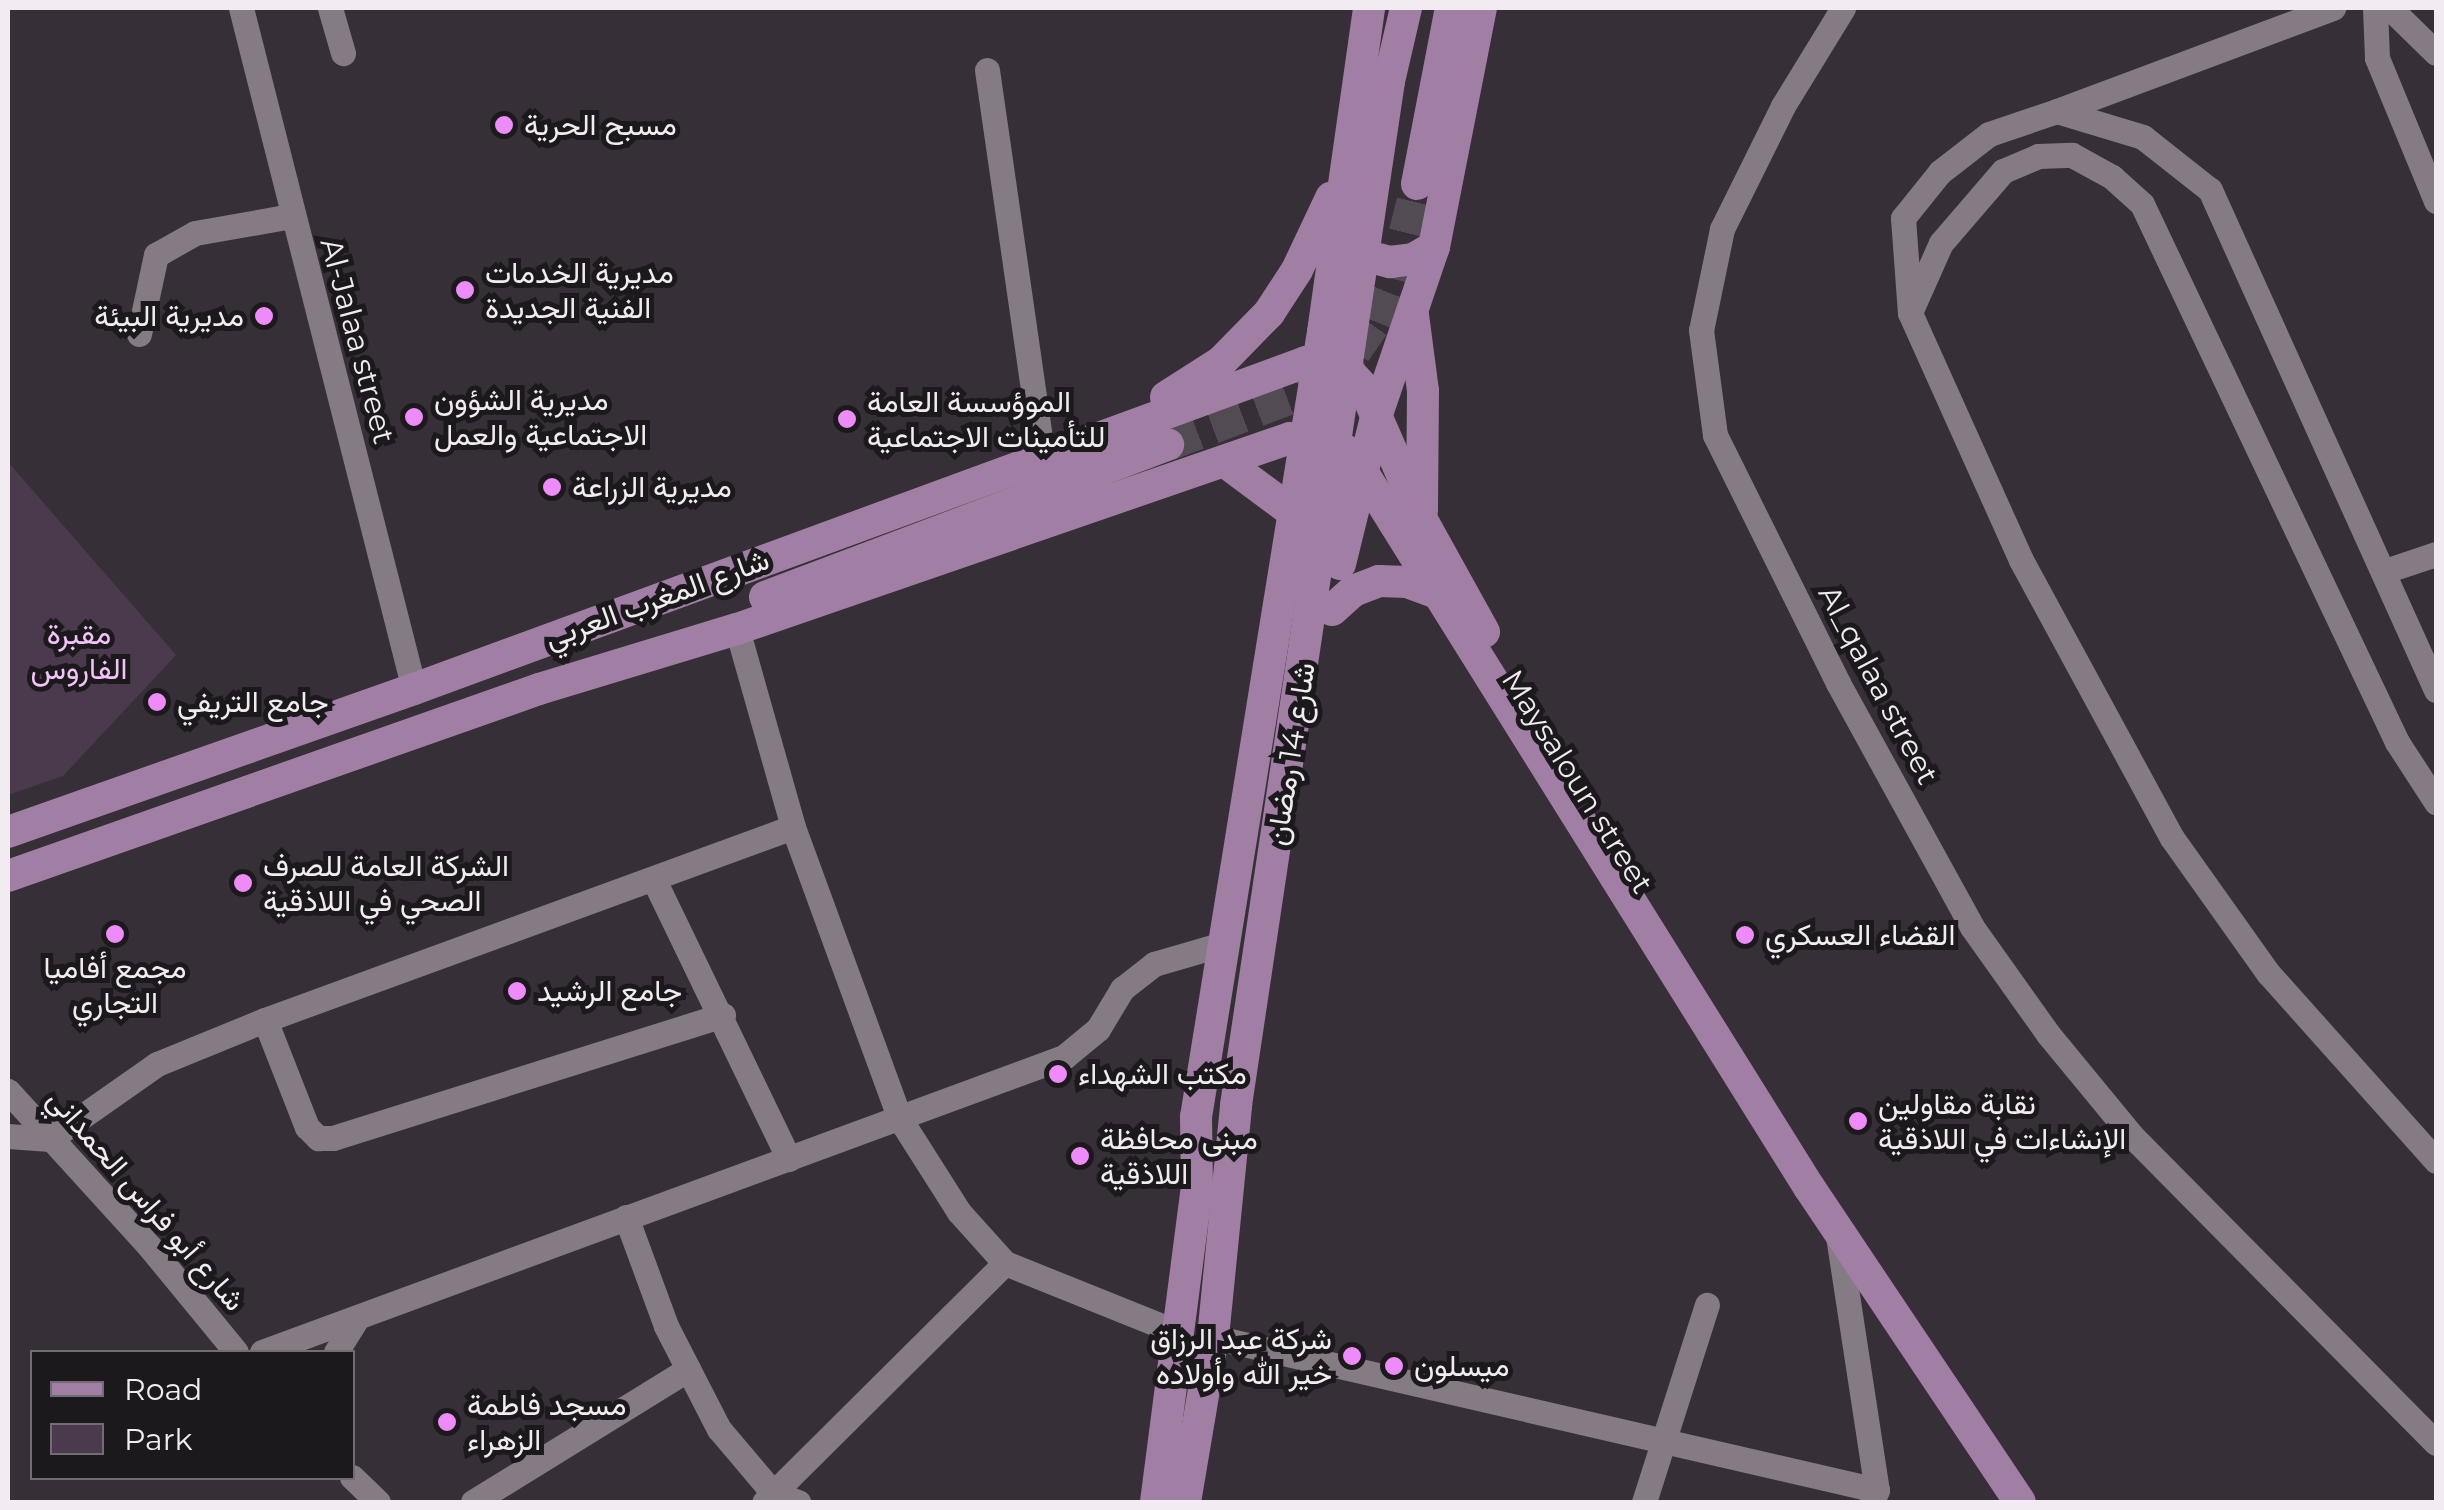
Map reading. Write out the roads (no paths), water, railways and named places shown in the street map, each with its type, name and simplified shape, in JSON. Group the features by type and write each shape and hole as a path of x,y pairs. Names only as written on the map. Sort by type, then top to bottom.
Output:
{"main road":[{"path":"1213,1186 1183,1099 1286,507 1290,438 1331,198 1354,8"},
{"name":"شارع 14 رمضان","path":"1183,1501 1213,1337 1213,1186 1196,1117 1320,351 1369,8"},
{"name":"شارع 14 رمضان","path":"1183,1501 1180,1333 1213,1186 1236,1105 1389,81 1406,8"},
{"path":"1418,184 1451,8"},
{"path":"1213,1186 1258,1106 1332,610 1376,417 1434,247 1482,8"},
{"path":"1331,198 1335,222 1348,242 1367,256 1402,260 1434,247"},
{"path":"1082,443 1193,382 1247,339 1297,270 1331,198"},
{"path":"1413,313 1423,390 1422,520"},
{"name":"شارع المغرب العربي","path":"8,832 414,689 1306,362"},
{"name":"Maysaloun street","path":"1306,362 1329,362 1347,370 1364,388 1422,520 1576,781 1809,1148 1833,1200 1836,1226"},
{"name":"Maysaloun street","path":"1290,438 1304,435 1333,442 1355,460 1434,592 1836,1226 2020,1502"},
{"name":"شارع المغرب العربي","path":"8,876 539,689 738,629 1290,438"},
{"path":"539,689 616,654 1168,445"},
{"path":"1224,461 1286,507"},
{"path":"1332,610 1353,591 1379,581 1407,582 1434,592"}],"street":[{"name":"Al-Jalaa street","path":"241,8 414,689"},
{"path":"330,8 343,53"},
{"name":"Al_qalaa street","path":"1842,8 1783,106 1722,229 1701,330 1715,435 1838,683 1972,927 2048,1034 2132,1136 2436,1443"},
{"path":"2333,8 1989,134 1940,172 1903,218 1910,313 2022,560 2172,838 2268,973 2436,1161"},
{"path":"2375,8 2377,58 2436,201"},
{"path":"2390,8 2436,53"},
{"path":"988,70 1044,457"},
{"path":"2057,111 2143,137 2210,190 2436,690"},
{"path":"1910,313 1941,243 2003,170 2038,156 2072,155 2112,177 2142,204 2396,742 2436,802"},
{"path":"139,334 156,254 195,234 291,216"},
{"path":"2385,571 2436,554"},
{"path":"738,629 793,827 900,1120 959,1212 1005,1262 1180,1333"},
{"path":"8,1136 50,1139 156,1064 265,1020 793,827"},
{"path":"654,880 723,1015 789,1159"},
{"path":"268,1350 355,1322 1064,1057 1098,1029 1122,989 1154,964 1212,948"},
{"path":"265,1020 307,1128 318,1138 332,1138 723,1015"},
{"name":"شارع أبو فراس الحمداني","path":"8,1091 150,1246 234,1350"},
{"path":"626,1218 666,1326 719,1429 779,1500 1005,1262"},
{"path":"1213,1337 1664,1440 1874,1496 1836,1226"},
{"path":"1644,1502 1708,1305"},
{"path":"337,1350 355,1322"},
{"path":"473,1502 688,1369"},
{"path":"355,1479 378,1502"}],"tunnel":[{"path":"1168,445 1305,393 1355,352 1376,322 1393,279 1417,184"}],"place":[{"name":"مسبح الحرية","path":"504,125"},
{"name":"مديرية الخدمات الفنية الجديدة","path":"465,290"},
{"name":"مديرية البيئة","path":"264,316"},
{"name":"مديرية الشؤون الاجتماعية والعمل","path":"414,417"},
{"name":"الموؤسسة العامة للتأمينات الاجتماعية","path":"847,419"},
{"name":"مديرية الزراعة","path":"552,487"},
{"name":"جامع التريفي","path":"157,702"},
{"name":"الشركة العامة للصرف الصحي في اللاذقية","path":"243,883"},
{"name":"مجمع أفاميا التجاري","path":"115,934"},
{"name":"القضاء العسكري","path":"1745,935"},
{"name":"جامع الرشيد","path":"517,991"},
{"name":"مكتب الشهداء","path":"1058,1074"},
{"name":"نقابة مقاولين الإنشاءات في اللاذقية","path":"1858,1121"},
{"name":"مبنى محافظة اللاذقية","path":"1080,1156"},
{"name":"شركة عبد الرزاق خير الله وأولاده","path":"1352,1356"},
{"name":"ميسلون","path":"1394,1366"},
{"name":"مسجد فاطمة الزهراء","path":"447,1422"}],"park label":[{"name":"مقبرة الفاروس","path":"79,651"}]}
